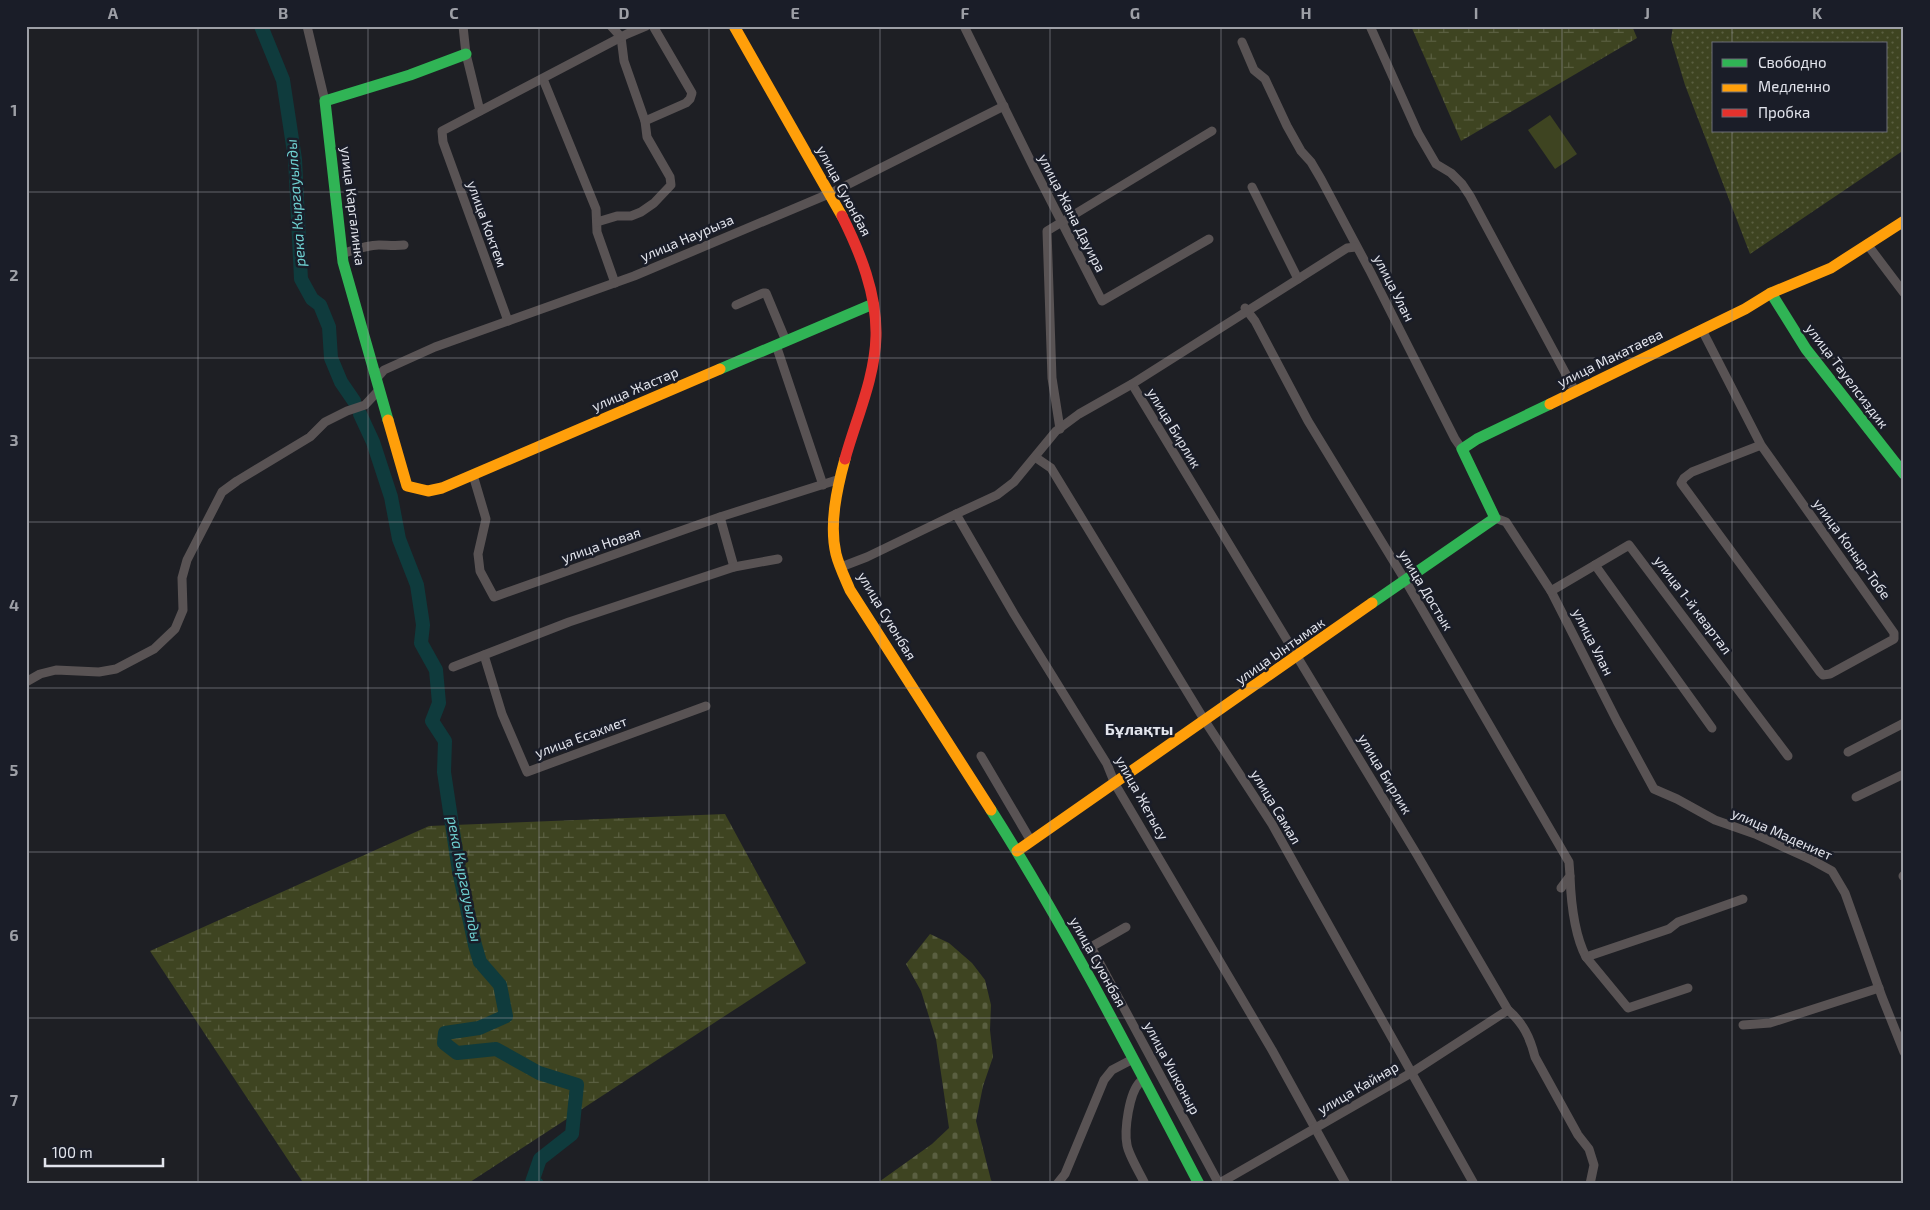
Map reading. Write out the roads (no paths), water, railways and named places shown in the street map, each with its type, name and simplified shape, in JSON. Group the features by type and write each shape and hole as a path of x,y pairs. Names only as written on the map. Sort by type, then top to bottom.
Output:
{"street":[{"path":"307,26 325,100 410,75 466,54"},
{"path":"463,26 466,54 480,111 621,37 646,26"},
{"path":"597,222 617,216 631,216 641,212 654,203 671,185 670,177 647,138 645,121 624,60 621,37 611,26"},
{"path":"645,121 686,103 692,93 653,26"},
{"name":"улица Суюнбая","path":"734,26 830,193 858,250 873,304 876,331 873,359 834,507 835,548 850,590 1017,851 1079,956 1199,1184"},
{"name":"улица Жана Дауира","path":"964,26 1102,301 1209,239"},
{"path":"1370,26 1418,133 1436,164 1462,184 1470,196 1575,391"},
{"name":"улица Улан","path":"1242,42 1254,70 1266,79 1287,126 1301,151 1311,162 1321,179 1455,439 1462,449"},
{"path":"543,78 596,209 597,232 615,283"},
{"name":"улица Каргалинка","path":"325,100 342,254 407,486"},
{"name":"улица Наурыза","path":"26,682 40,674 56,670 99,672 116,669 154,649 175,630 183,610 182,578 187,560 222,492 310,437 325,422 347,411 365,405 378,385 384,370 435,348 615,283 830,193 1004,106"},
{"name":"улица Коктем","path":"480,111 442,131 441,136 508,321"},
{"path":"1060,428 1052,378 1047,231 1212,131"},
{"path":"1252,187 1298,279"},
{"name":"улица Макатаева","path":"1462,449 1477,439 1745,309 1771,293 1831,268 1904,221"},
{"path":"1867,244 1904,294"},
{"path":"342,254 377,245 404,245"},
{"path":"841,567 867,557 997,496 1014,482 1060,428 1079,414 1132,384 1246,310 1347,248 1356,247"},
{"path":"736,305 763,293 766,294 823,485"},
{"name":"улица Тауелсиздик","path":"1771,293 1806,349 1904,474"},
{"name":"улица Жастар","path":"407,486 418,490 436,490 873,304"},
{"name":"улица Достык","path":"1246,310 1255,321 1308,421 1405,580 1569,862 1572,904 1581,947 1586,957"},
{"name":"улица Коныр-Тобе","path":"1702,330 1761,445 1894,633 1894,640 1830,674 1823,675 1820,672 1681,484 1684,478 1692,472 1761,445"},
{"name":"улица Бирлик","path":"1132,384 1416,853 1508,1010 1521,1022 1535,1057 1578,1135 1590,1150 1594,1165 1590,1184"},
{"path":"1462,449 1495,518"},
{"name":"улица Самал","path":"1035,457 1051,468 1206,721 1272,824 1474,1184"},
{"name":"улица Новая","path":"473,475 486,520 478,554 480,571 494,597 720,517 840,479"},
{"name":"улица Жетысу","path":"956,514 1014,614 1107,764 1115,784 1272,1050 1346,1184"},
{"path":"720,517 734,567"},
{"name":"улица Улан","path":"1495,518 1506,522 1551,592 1654,789"},
{"name":"улица Ынтымак","path":"1017,851 1495,518"},
{"name":"улица 1-й квартал","path":"1551,592 1629,545 1788,756"},
{"path":"453,667 569,622 734,567 778,559"},
{"path":"1595,565 1712,728"},
{"name":"улица Есахмет","path":"484,655 502,714 526,772 706,706"},
{"path":"1848,752 1904,723"},
{"path":"981,756 1031,841"},
{"path":"1856,797 1904,774"},
{"name":"улица Мадениет","path":"1654,789 1678,799 1715,820 1754,834 1832,871 1845,893 1904,1052"},
{"path":"1561,888 1570,876"},
{"path":"1688,988 1628,1008 1586,957 1669,929 1678,922 1743,899"},
{"name":"улица Ушконыр","path":"1126,927 1091,947 1219,1184"},
{"path":"1743,1025 1770,1023 1879,988"},
{"name":"улица Кайнар","path":"1219,1184 1411,1073 1508,1010"},
{"path":"1057,1184 1065,1174 1104,1080 1112,1070 1133,1059"},
{"path":"1145,1082 1140,1082 1136,1086 1128,1109 1127,1145 1145,1184"},
{"path":"1065,1174 1068,1184"}],"waterway":[{"name":"река Кыргауылды","path":"261,26 283,80 295,159 301,279 312,299 320,305 329,327 331,358 341,382 354,401"},
{"name":"река Кыргауылды","path":"360,414 373,442 391,497 399,539 417,585 423,625 421,643 436,670 439,703 432,721 445,741 444,772 459,871 480,962 500,985 506,1016 479,1028 445,1033 444,1043 457,1053 496,1049 539,1073 577,1085 572,1134 540,1159 532,1182 537,1184"}],"district":[{"name":"Бұлақты","path":"1139,729"}]}
